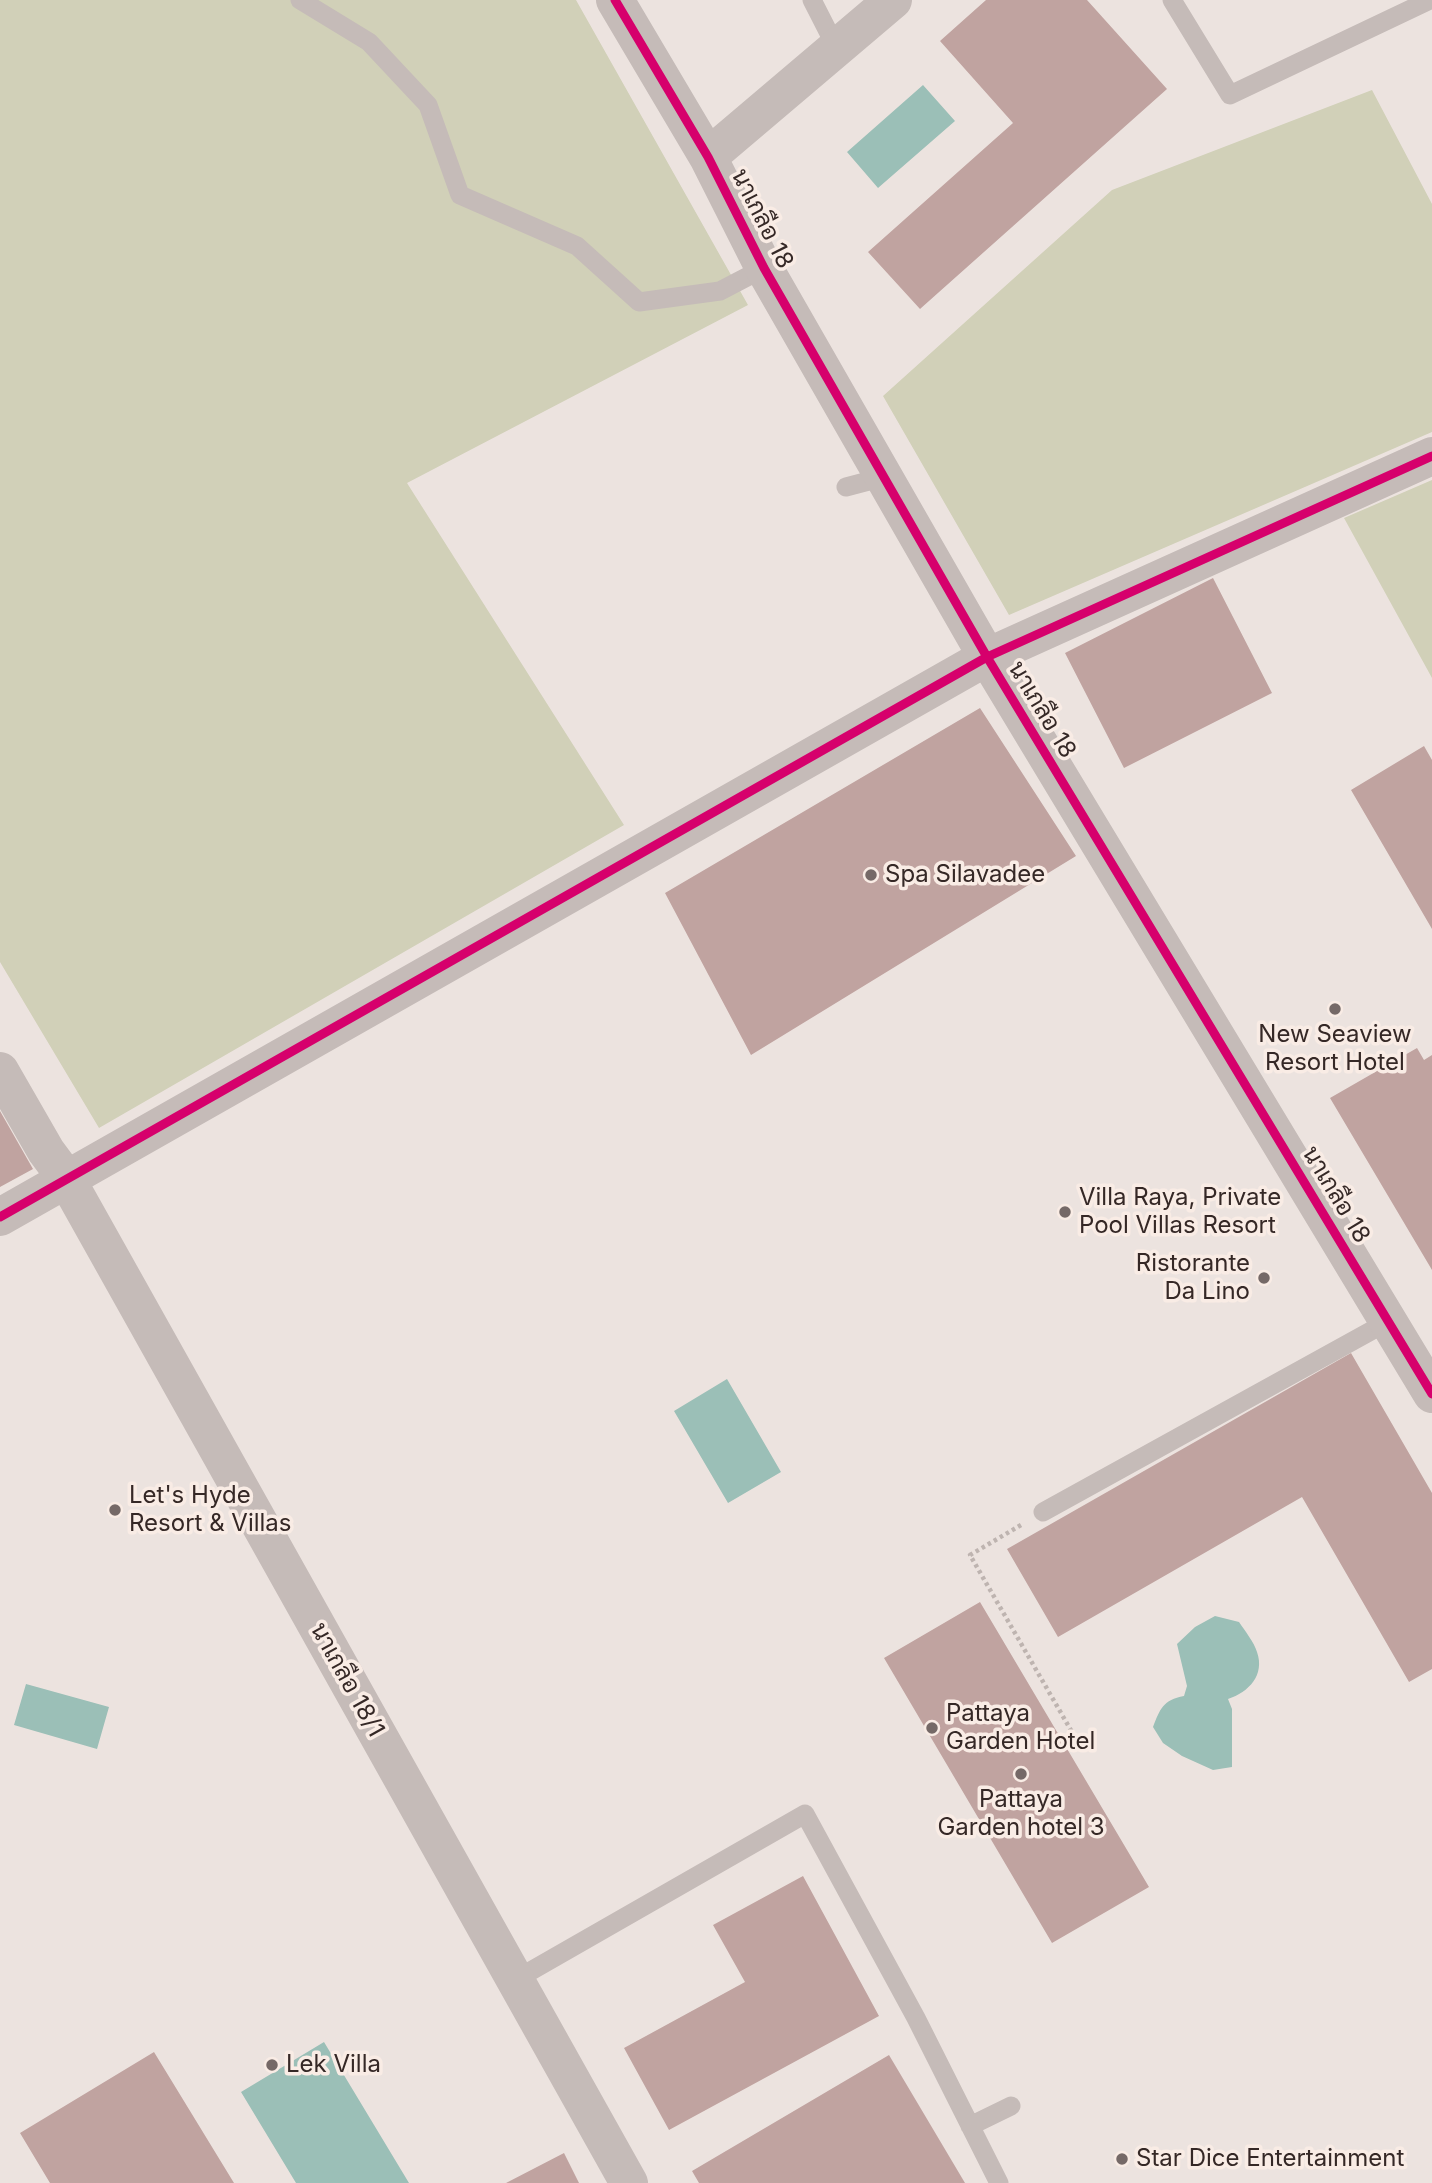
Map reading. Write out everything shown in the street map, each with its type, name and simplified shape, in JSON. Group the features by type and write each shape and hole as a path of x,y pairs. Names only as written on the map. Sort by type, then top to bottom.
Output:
{"street":[{"name":"นาเกลือ 18","path":"615,0 708,156 764,268 987,657 1432,1394"},
{"path":"708,156 893,0"},
{"path":"0,1217 987,657 1432,456"},
{"name":"นาเกลือ 18/1","path":"0,1071 46,1151 66,1178 629,2183"}],"lane":[{"path":"300,0 369,42 428,105 460,195 577,246 639,302 720,290 764,268"},
{"path":"812,0 838,49"},
{"path":"1172,0 1230,95 1430,0"},
{"path":"846,487 884,477"},
{"path":"1044,1512 1389,1321"},
{"path":"515,1980 805,1814 916,2018 999,2183"},
{"path":"970,2126 1011,2106"}],"path":[{"path":"1044,1512 970,1555 1076,1740"}],"green space":[{"path":"0,0 576,0 748,305 407,483 624,825 99,1128 0,962"},
{"path":"1372,90 1432,204 1432,432 1009,615 883,396 1112,190"},
{"path":"1432,480 1432,678 1344,518"}],"water":[{"path":"923,85 955,121 878,188 847,152"},
{"path":"727,1379 781,1472 728,1503 674,1411"},
{"path":"1215,1616 1239,1622 1254,1644 1259,1668 1249,1687 1228,1699 1232,1709 1232,1767 1213,1770 1182,1756 1163,1743 1153,1727 1163,1706 1184,1696 1187,1686 1177,1644 1195,1627"},
{"path":"26,1684 109,1707 97,1749 14,1725"},
{"path":"324,2042 409,2183 296,2183 241,2092"}],"building":[{"path":"986,0 1087,0 1167,89 920,309 868,252 1013,123 940,41"},
{"path":"1213,578 1272,693 1124,768 1065,653"},
{"name":"Spa Silavadee","path":"980,708 1076,856 751,1055 665,893"},
{"path":"1424,746 1432,760 1432,929 1351,790"},
{"path":"1417,1048 1424,1060 1432,1055 1432,1270 1330,1098"},
{"path":"0,1111 33,1169 0,1187"},
{"path":"1351,1353 1432,1493 1432,1669 1409,1682 1302,1497 1058,1637 1007,1549"},
{"path":"980,1602 1149,1887 1052,1943 884,1658"},
{"path":"803,1876 879,2016 669,2130 624,2048 745,1982 713,1925"},
{"path":"154,2052 234,2183 50,2183 20,2133"},
{"path":"889,2055 965,2183 699,2183 692,2171"},
{"path":"564,2153 579,2183 506,2183"}],"cycle path":[{"path":"615,0 708,157 764,268 987,657 1432,1394"},
{"path":"0,1217 987,657 1432,456"}],"place":[{"name":"Spa Silavadee","path":"871,875"},
{"name":"New Seaview Resort Hotel","path":"1335,1009"},
{"name":"Villa Raya, Private Pool Villas Resort","path":"1065,1212"},
{"name":"Ristorante Da Lino","path":"1264,1278"},
{"name":"Let's Hyde Resort & Villas","path":"115,1510"},
{"name":"Pattaya Garden Hotel","path":"932,1728"},
{"name":"Pattaya Garden hotel 3","path":"1021,1774"},
{"name":"Lek Villa","path":"272,2065"},
{"name":"Star Dice Entertainment","path":"1122,2159"}]}
